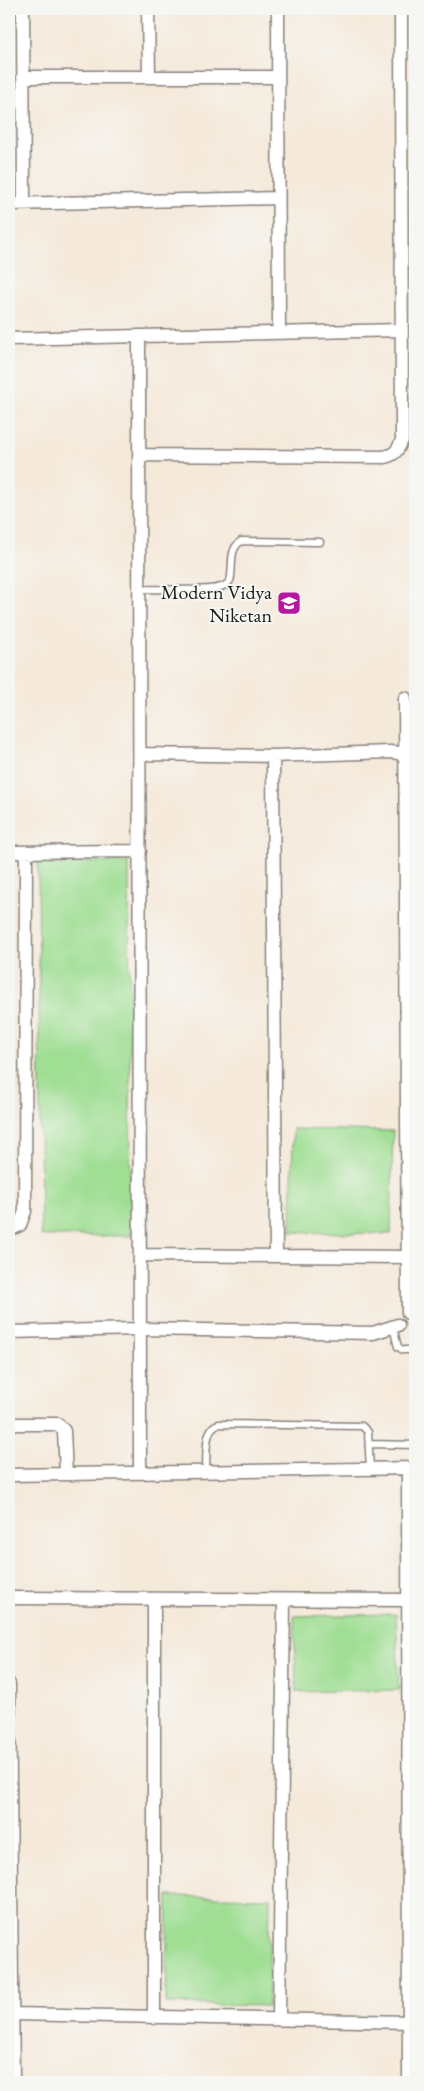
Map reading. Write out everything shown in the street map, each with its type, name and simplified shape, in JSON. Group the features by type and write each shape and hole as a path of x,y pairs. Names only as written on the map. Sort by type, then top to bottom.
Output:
{"street":[{"path":"22,9 24,203"},
{"path":"148,9 149,77"},
{"path":"278,9 279,332"},
{"path":"140,455 391,456 398,450 402,440 401,9"},
{"path":"23,77 278,77"},
{"path":"9,204 278,198"},
{"path":"9,339 402,330"},
{"path":"139,336 140,1473"},
{"path":"405,698 408,1313"},
{"path":"140,754 273,756 390,752 399,753 405,758"},
{"path":"273,756 276,1255"},
{"path":"9,852 140,851"},
{"path":"9,1230 20,1226 25,1211 26,852"},
{"path":"140,1255 408,1257"},
{"path":"9,1332 140,1329 373,1333 395,1326"},
{"path":"9,1424 58,1424 64,1431 66,1474"},
{"path":"9,1476 412,1468 408,1600 409,2082"},
{"path":"9,1598 408,1600"},
{"path":"154,1599 154,2018"},
{"path":"279,2020 284,1600"},
{"path":"9,1684 13,2082"},
{"path":"12,2014 409,2022"}],"lane":[{"path":"140,589 212,588 226,585 231,579 235,545 241,541 320,542"},
{"path":"395,1326 398,1347 403,1350 415,1350"},
{"path":"206,1472 210,1429 214,1425 219,1424 362,1426 368,1432 370,1469"},
{"path":"369,1444 415,1445"}],"green space":[{"path":"9,9 11,9 13,192 9,192"},
{"path":"38,862 129,862 131,1236 41,1236"},
{"path":"293,1129 393,1131 391,1234 291,1232"},
{"path":"396,1614 399,1690 296,1692 294,1616"},
{"path":"168,1896 270,1898 268,2006 166,2004"}],"place":[{"name":"Modern Vidya Niketan","path":"289,603"}]}
